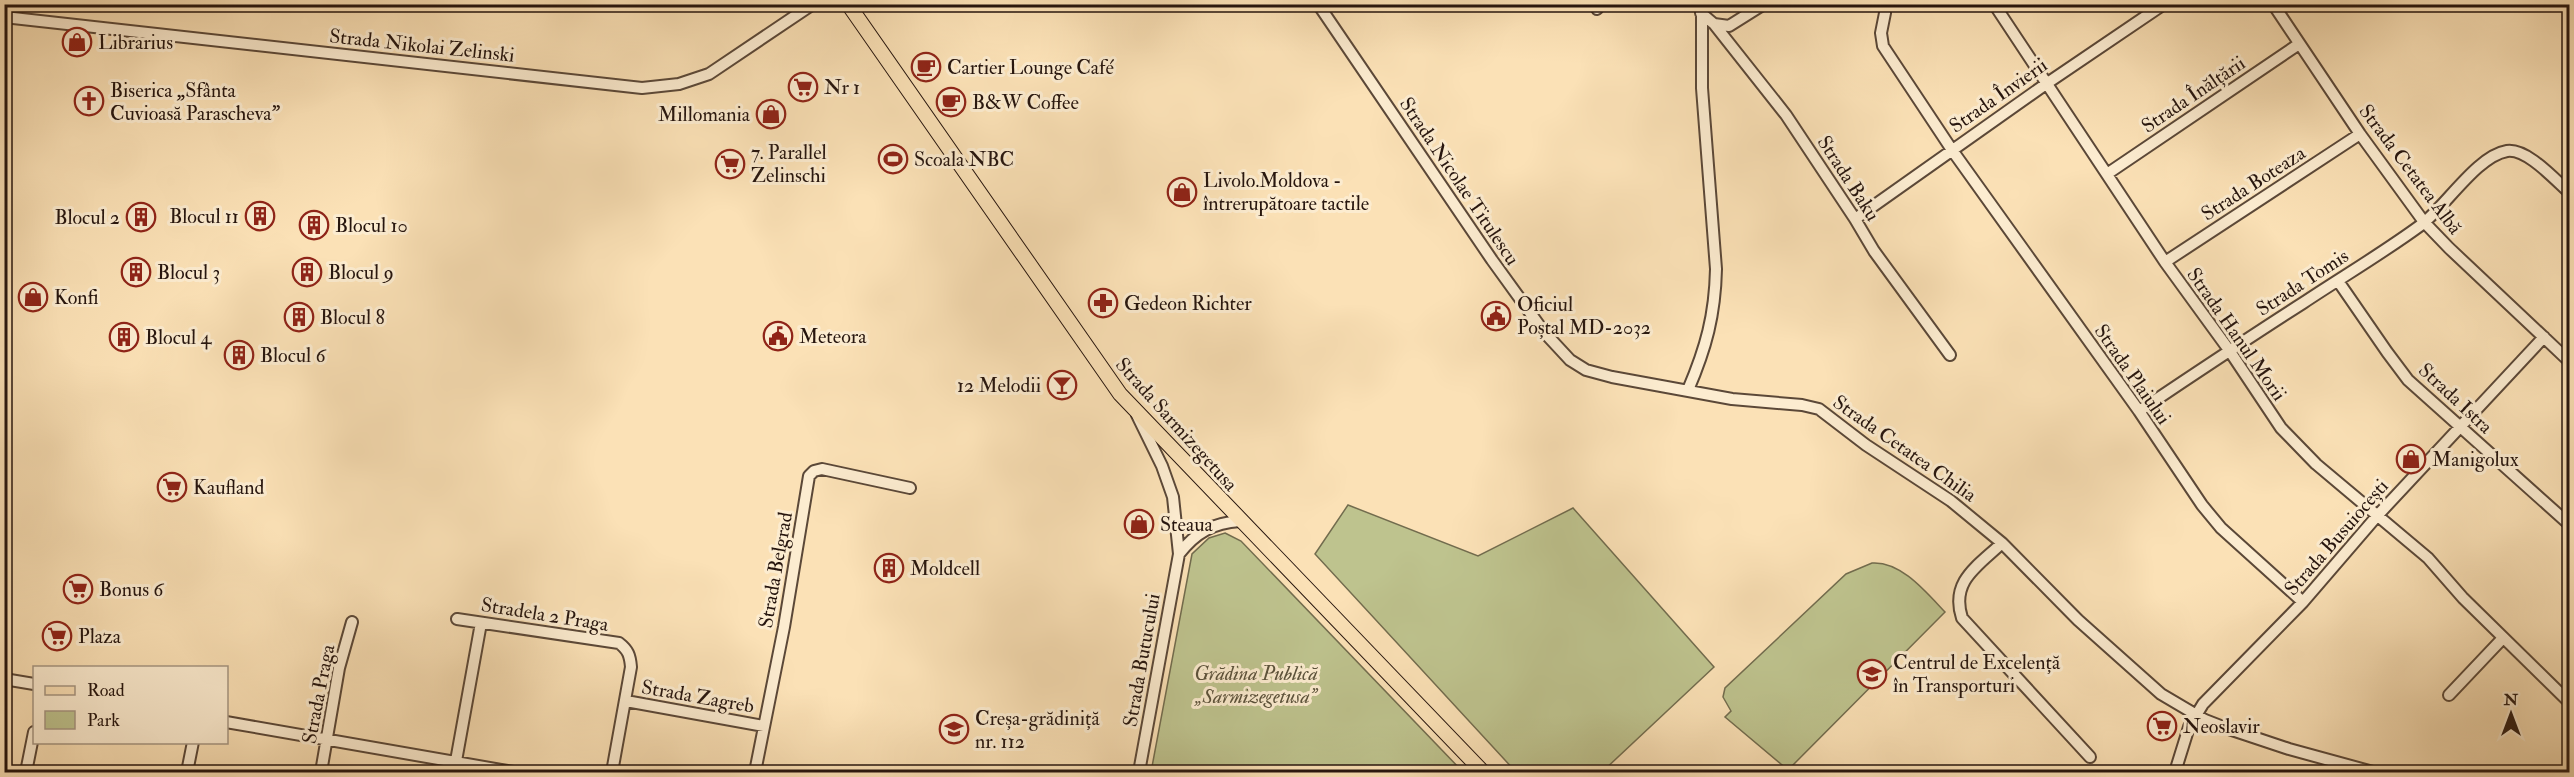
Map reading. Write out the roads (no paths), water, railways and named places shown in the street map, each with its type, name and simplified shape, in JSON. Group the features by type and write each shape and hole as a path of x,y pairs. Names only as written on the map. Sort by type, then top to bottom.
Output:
{"main road":[{"path":"5,18 6,4"},
{"name":"Strada Sarmizegetusa","path":"848,4 1103,372 1136,412 1483,772"}],"street":[{"name":"Strada Nikolai Zelinski","path":"5,18 654,87 679,84 709,74 813,4"},
{"name":"Strada Nicolae Titulescu","path":"1318,4 1492,260 1559,350 1577,365 1596,373 1688,390"},
{"path":"1714,24 1729,26 1764,4"},
{"name":"Strada Hanul Morii","path":"1994,4 2166,262 2290,439 2428,558 2463,598 2570,703"},
{"name":"Strada Învierii","path":"1855,219 2164,4"},
{"name":"Strada Cetatea Albă","path":"2273,4 2360,134 2424,222 2570,362"},
{"path":"1688,390 1708,339 1716,298 1716,269 1702,88 1702,9"},
{"name":"Strada Baku","path":"1702,9 1786,116 1874,251 1950,355"},
{"name":"Strada Plaiului","path":"1885,13 1881,33 1883,46 1952,150 2139,411 2202,505 2221,528 2303,602"},
{"name":"Strada Înălțării","path":"2107,174 2299,44"},
{"name":"Strada Boteaza","path":"2166,262 2360,134"},
{"name":"Strada Tomis","path":"2139,411 2424,222 2443,206 2473,172 2496,155 2507,151 2527,156 2570,193"},
{"name":"Strada Istra","path":"2338,280 2408,380 2570,525"},
{"name":"Strada Busuiocești","path":"2175,772 2189,727 2203,704 2303,602 2377,516 2544,337"},
{"name":"Strada Cetatea Chilia","path":"1688,390 1732,399 1802,405 1819,409 1866,445 1951,501 2002,543 2078,620 2161,694 2223,727 2289,749 2373,772"},
{"name":"Strada Butucului","path":"1136,412 1162,466 1173,497 1179,554 1140,772"},
{"name":"Strada Belgrad","path":"755,772 784,627 811,473 822,469 910,488"},
{"path":"1179,554 1190,540 1205,529 1222,522 1240,521"},
{"path":"2002,543 1962,584 1958,595 1962,618 2090,757"},
{"name":"Stradela 2 Praga","path":"457,619 619,643 630,656 631,667 626,701"},
{"name":"Strada Praga","path":"321,772 339,668 351,622"},
{"path":"455,767 481,623"},
{"path":"2450,694 2503,638"},
{"path":"4,679 33,684"},
{"path":"612,772 626,701"},
{"name":"Strada Zagreb","path":"626,701 764,726"},
{"path":"228,722 327,738 455,767 513,772"},
{"path":"26,772 33,737"},
{"path":"188,772 193,744"}],"place":[{"name":"Librarius","path":"77,42"},
{"name":"Cartier Lounge Café","path":"926,67"},
{"name":"Nr 1","path":"803,87"},
{"name":"Biserica „Sfânta Cuvioasă Parascheva”","path":"89,101"},
{"name":"B&W Coffee","path":"951,102"},
{"name":"Millomania","path":"771,114"},
{"name":"Scoala NBC","path":"893,159"},
{"name":"7. Parallel Zelinschi","path":"730,164"},
{"name":"Livolo.Moldova - întrerupătoare tactile","path":"1182,192"},
{"name":"Blocul 11","path":"260,216"},
{"name":"Blocul 2","path":"141,217"},
{"name":"Blocul 10","path":"314,225"},
{"name":"Blocul 3","path":"136,272"},
{"name":"Blocul 9","path":"307,272"},
{"name":"Konfi","path":"33,297"},
{"name":"Gedeon Richter","path":"1103,303"},
{"name":"Oficiul Poștal MD-2032","path":"1496,316"},
{"name":"Blocul 8","path":"299,317"},
{"name":"Meteora","path":"778,336"},
{"name":"Blocul 4","path":"124,337"},
{"name":"Blocul 6","path":"239,355"},
{"name":"12 Melodii","path":"1062,385"},
{"name":"Manigolux","path":"2411,459"},
{"name":"Kaufland","path":"172,487"},
{"name":"Steaua","path":"1139,524"},
{"name":"Moldcell","path":"889,568"},
{"name":"Bonus 6","path":"78,589"},
{"name":"Plaza","path":"57,636"},
{"name":"Centrul de Excelență în Transporturi","path":"1872,674"},
{"name":"Neoslavir","path":"2162,726"},
{"name":"Creșa-grădiniță nr. 112","path":"954,729"}],"park label":[{"name":"Grădina Publică „Sarmizegetusa”","path":"1256,684"}]}
